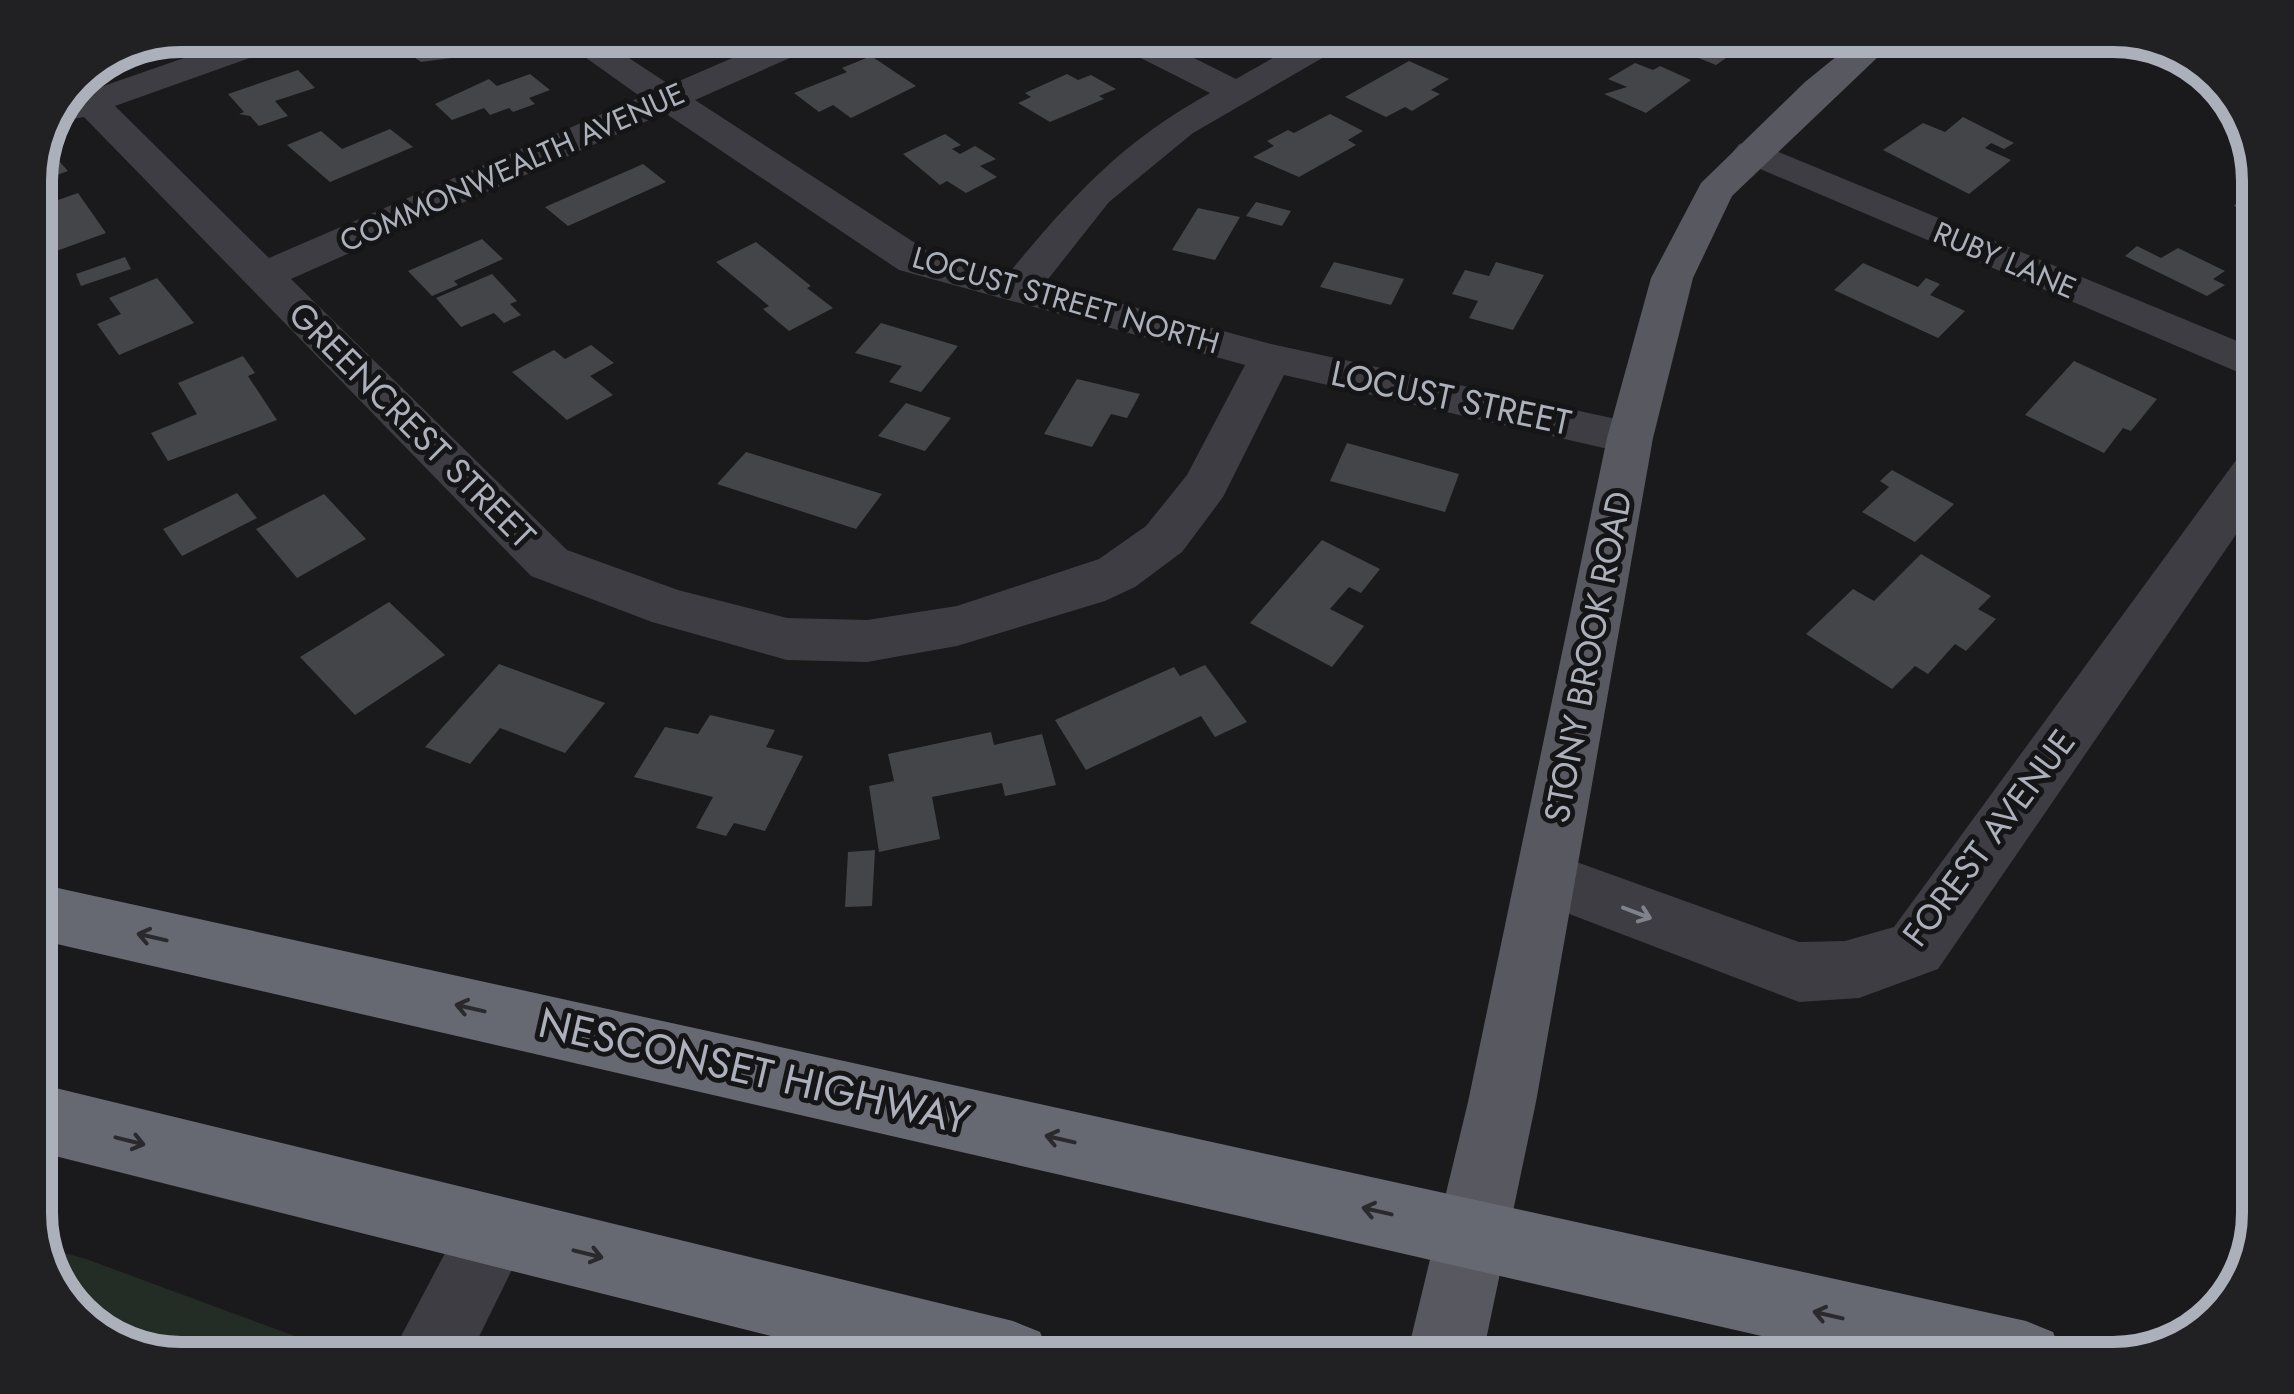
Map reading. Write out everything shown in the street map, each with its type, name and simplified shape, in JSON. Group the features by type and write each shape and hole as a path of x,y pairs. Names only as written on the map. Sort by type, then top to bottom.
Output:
{"highway":[{"name":"NESCONSET HIGHWAY","path":"53,915 1951,1342"},
{"path":"53,1121 496,1230 925,1342"}],"main road":[{"name":"STONY BROOK ROAD","path":"1448,1342 1546,878 1630,438 1662,310 1684,245 1715,191 1752,152 1865,52"}],"street":[{"path":"77,108 235,52"},
{"path":"596,52 666,99"},
{"name":"COMMONWEALTH AVENUE","path":"264,275 775,52"},
{"path":"1155,52 1237,93"},
{"path":"1018,289 1096,194 1180,124 1308,52"},
{"name":"LOCUST STREET NORTH","path":"666,99 914,261 1271,358"},
{"name":"GREENCREST STREET","path":"77,108 264,275 549,564 670,608 787,639 828,644 958,626 1087,587 1142,557 1164,538 1206,485 1271,358"},
{"name":"RUBY LANE","path":"1752,152 2241,359"},
{"name":"LOCUST STREET","path":"1271,358 1630,438"},
{"name":"FOREST AVENUE","path":"1546,878 1799,972 1841,974 1883,964 1916,948 2241,489"},
{"path":"436,1342 496,1230"}],"shaded area":[{"path":"58,1251 311,1342 181,1342 132,1332 90,1304 74,1284"}],"building":[{"path":"407,52 467,52 451,58 421,62"},
{"path":"1684,52 1735,52 1716,65"},
{"path":"871,56 916,86 851,118 833,105 819,112 794,93 847,72 842,68"},
{"path":"1409,61 1449,79 1431,90 1440,94 1412,111 1405,107 1386,117 1345,97"},
{"path":"1635,63 1653,70 1660,66 1691,80 1646,113 1604,94 1627,87 1608,79"},
{"path":"298,70 315,88 275,101 288,116 259,126 250,116 239,114 244,112 228,94"},
{"path":"530,74 550,90 529,98 535,104 513,112 509,108 490,115 484,108 452,120 435,104 489,79 497,86"},
{"path":"1067,74 1078,80 1091,75 1116,89 1099,96 1104,99 1050,122 1018,103 1031,97 1025,93"},
{"path":"1330,114 1363,131 1348,140 1356,145 1299,177 1253,157 1274,146 1267,141 1288,130 1294,133"},
{"path":"1963,117 2014,143 2004,149 1991,143 1985,148 2011,160 1969,194 1883,150 1923,123 1945,132"},
{"path":"390,129 413,147 330,182 287,145 321,131 342,149"},
{"path":"945,134 961,145 952,149 960,154 975,146 996,159 980,166 997,177 966,193 947,181 940,185 903,154"},
{"path":"56,157 68,171 53,176"},
{"path":"643,164 666,182 568,226 545,207"},
{"path":"78,193 106,233 53,252 53,202"},
{"path":"1256,202 1291,211 1282,226 1246,216"},
{"path":"1198,208 1240,217 1215,260 1172,250"},
{"path":"482,239 503,259 454,281 458,285 432,296 408,271"},
{"path":"756,242 833,308 789,331 763,309 769,306 716,262"},
{"path":"2137,246 2161,258 2178,248 2225,271 2213,279 2225,285 2207,296 2125,256"},
{"path":"125,257 131,269 81,286 76,274"},
{"path":"1334,262 1404,279 1391,305 1320,287"},
{"path":"1496,262 1544,275 1513,330 1469,318 1478,301 1452,294 1465,270 1489,276"},
{"path":"1863,263 1918,287 1926,278 1940,284 1930,295 1965,311 1938,338 1834,290"},
{"path":"492,274 517,301 510,304 521,315 504,323 494,313 461,327 436,298"},
{"path":"157,278 194,323 119,355 97,324 121,314 109,298"},
{"path":"881,323 958,346 921,392 889,382 902,366 855,353"},
{"path":"591,345 614,363 590,376 613,395 567,420 512,372 554,350 565,359"},
{"path":"243,356 255,373 248,376 277,420 168,461 151,433 197,414 178,383"},
{"path":"2074,361 2157,399 2131,431 2123,428 2104,453 2025,415"},
{"path":"1077,379 1140,394 1127,418 1111,414 1092,447 1044,434"},
{"path":"906,403 951,418 925,451 878,436"},
{"path":"1347,443 1459,474 1445,512 1330,481"},
{"path":"746,452 882,494 856,529 717,484"},
{"path":"1892,470 1954,504 1915,542 1862,512 1889,487 1880,481"},
{"path":"237,493 257,518 182,556 163,529"},
{"path":"324,494 366,539 297,578 256,529"},
{"path":"1322,540 1380,569 1361,593 1349,587 1330,609 1364,626 1332,667 1250,623"},
{"path":"1921,554 1991,596 1978,609 1996,619 1966,651 1955,644 1928,674 1915,666 1892,689 1806,634 1853,589 1874,601"},
{"path":"389,602 445,655 355,715 300,657"},
{"path":"499,664 605,703 565,753 500,728 470,764 425,747"},
{"path":"1205,665 1247,722 1215,737 1201,716 1086,770 1055,720 1174,667 1180,676"},
{"path":"710,715 775,730 766,747 803,756 765,831 734,823 726,836 696,828 713,797 634,777 665,727 698,734"},
{"path":"991,732 994,745 1042,734 1056,785 1005,796 1002,783 932,797 940,839 879,852 869,786 894,781 888,754"},
{"path":"875,850 872,906 845,907 848,852"}]}
